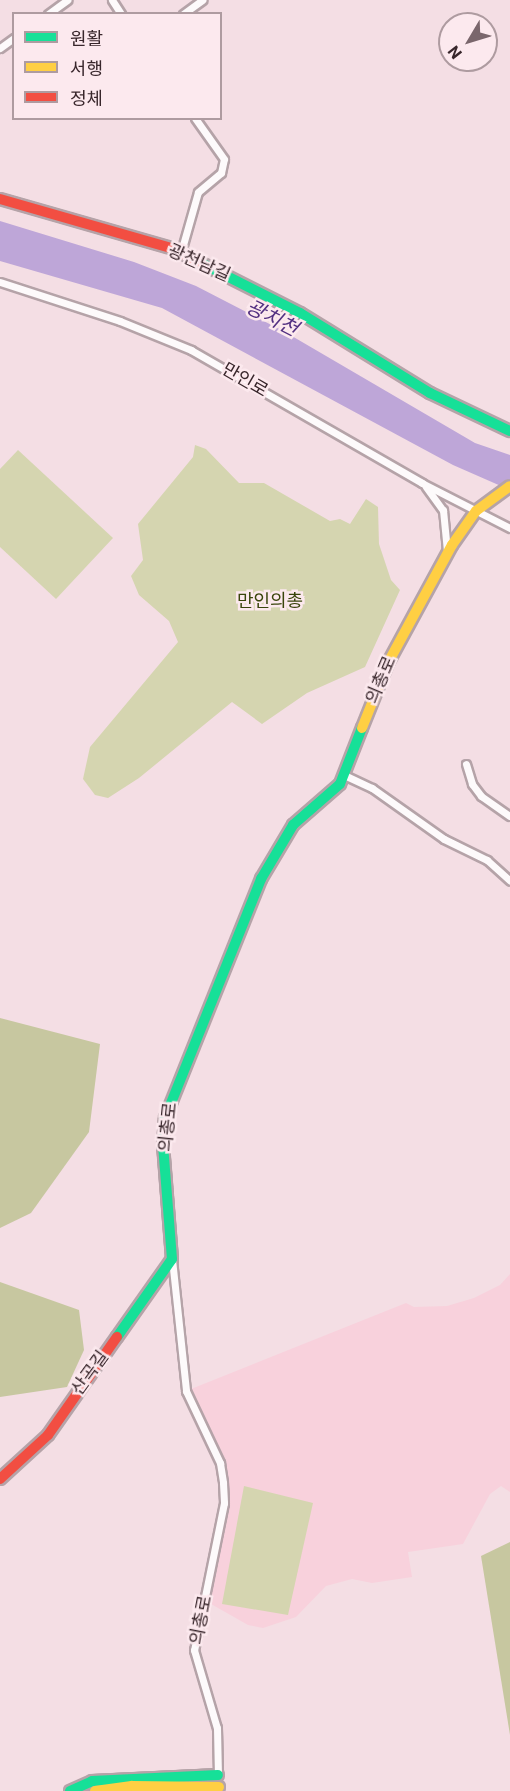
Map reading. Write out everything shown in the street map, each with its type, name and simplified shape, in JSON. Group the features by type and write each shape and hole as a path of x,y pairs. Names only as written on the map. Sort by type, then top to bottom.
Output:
{"main road":[{"name":"광천남길","path":"0,199 182,252 300,313 430,393 510,431"},
{"name":"의총로","path":"172,1259 163,1145 171,1094 278,845 300,818 340,784 389,661 447,552 476,511 510,486"},
{"name":"산곡길","path":"0,1479 48,1435 172,1259"},
{"path":"70,1791 92,1781 218,1775"},
{"path":"95,1791 132,1786 219,1789"}],"street":[{"path":"51,12 67,0"},
{"path":"186,12 202,0"},
{"path":"182,252 198,192 220,173 224,159 196,120"},
{"name":"만인로","path":"0,282 120,321 191,350 422,483 510,528"},
{"path":"422,483 443,510 447,552"},
{"path":"466,764 472,784 481,796 510,816"},
{"path":"344,775 372,788 444,839 487,860 510,881"},
{"name":"의총로","path":"172,1259 186,1391 220,1463 223,1483 224,1503 194,1650 217,1728 219,1789"}],"shaded area":[{"path":"0,221 134,262 196,286 285,332 475,443 510,455 510,490 453,465 162,308 0,261"},
{"path":"510,1274 510,1492 501,1486 490,1494 463,1544 408,1552 412,1577 372,1583 352,1579 326,1586 296,1617 263,1628 248,1625 204,1600 224,1500 220,1463 186,1391 406,1303 414,1307 447,1306 474,1298 500,1285"}],"green space":[{"name":"만인의총","path":"195,445 206,449 239,483 264,483 330,521 340,519 350,524 366,499 378,507 379,544 391,580 400,590 365,667 307,693 262,724 232,702 139,778 108,798 95,795 83,779 90,747 178,642 169,621 139,595 131,576 143,560 138,524 193,457"},
{"path":"18,450 113,538 56,599 0,547 0,469"},
{"path":"0,1018 100,1044 89,1132 31,1213 0,1228"},
{"path":"0,1282 79,1310 84,1350 67,1387 0,1397"},
{"path":"244,1486 313,1503 288,1615 222,1604"},
{"path":"510,1542 510,1735 481,1556"}],"traffic: fast":[{"path":"199,262 300,313 430,393 510,431"},
{"path":"117,1337 172,1259 163,1145 165,1118 261,879 293,825 340,784 362,728"},
{"path":"70,1791 92,1781 218,1775"}],"traffic: slow":[{"path":"362,728 389,661 452,545 476,511 510,486"},
{"path":"95,1791 132,1786 219,1787"}],"traffic: jam":[{"path":"0,199 174,249 199,262"},
{"path":"0,1479 48,1435 117,1337"}],"water label":[{"name":"광치천","path":"272,318"}]}
